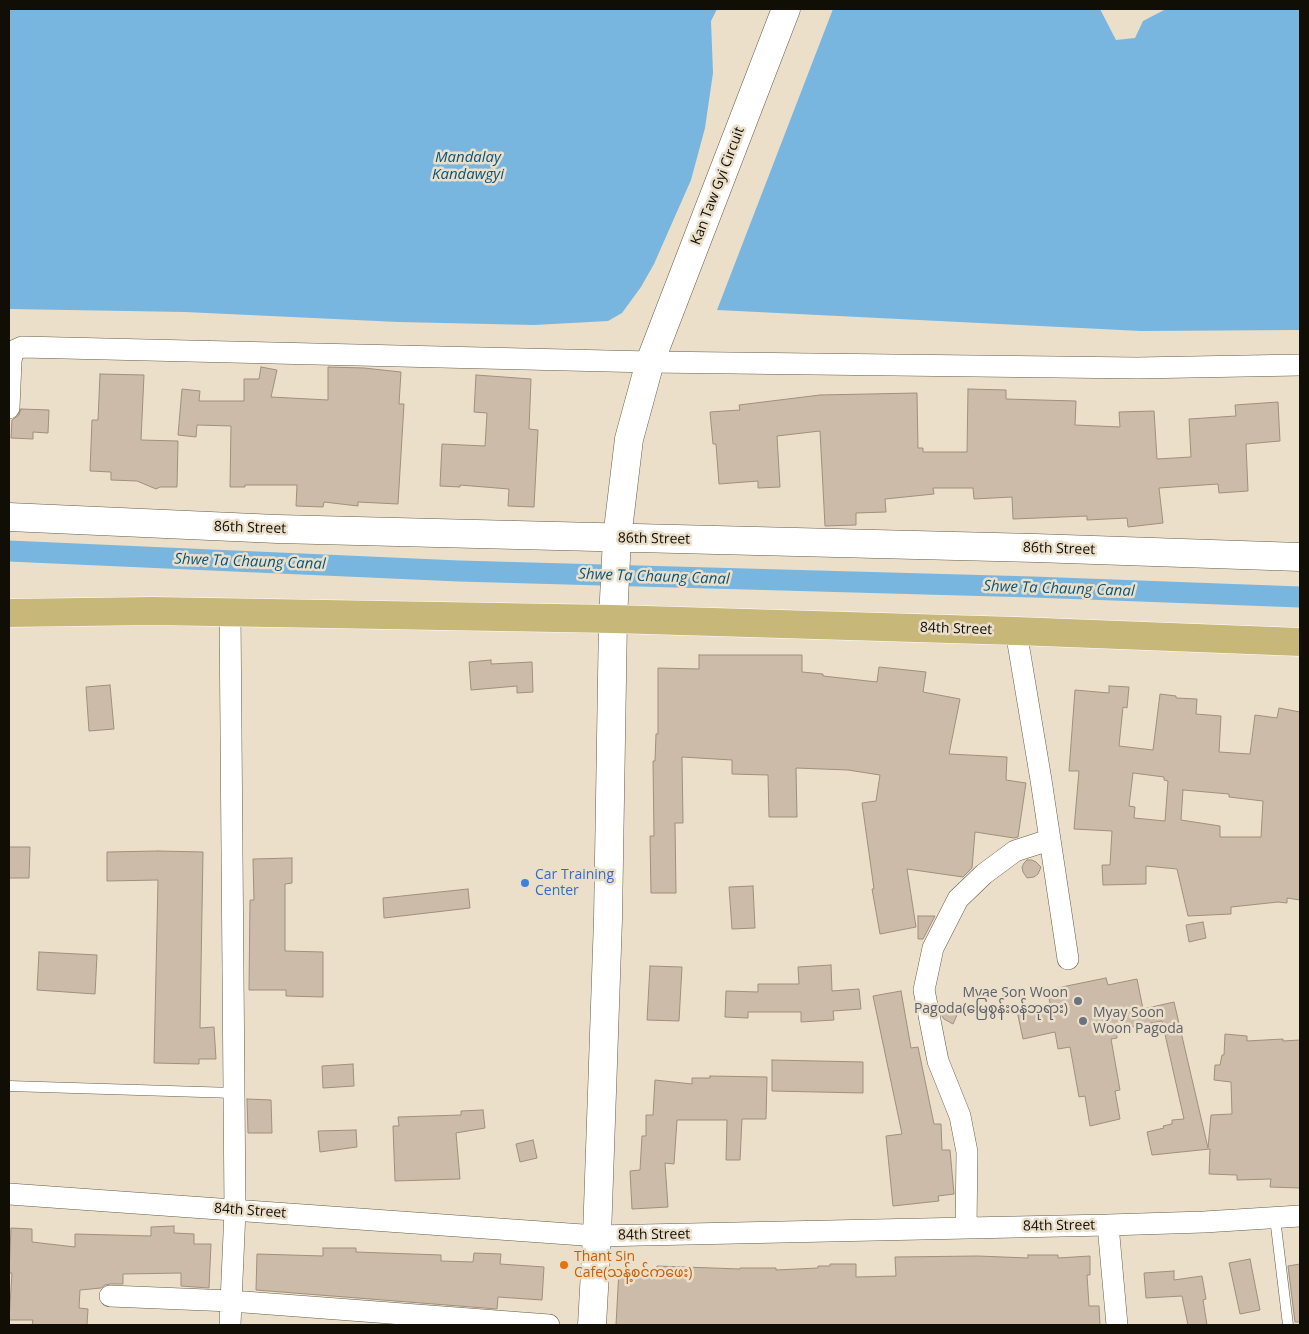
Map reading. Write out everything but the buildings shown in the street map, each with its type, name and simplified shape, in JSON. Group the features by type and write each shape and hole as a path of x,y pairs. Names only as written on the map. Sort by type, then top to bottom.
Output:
{"main road":[{"name":"84th Street","path":"9,613 153,611 613,616 1300,642"}],"street":[{"name":"Kan Taw Gyi Circuit","path":"592,1325 598,1236 608,919 613,616 617,540 629,439 650,362 786,9"},
{"path":"9,408 11,351 22,347 650,362 1137,368 1300,365"},
{"name":"86th Street","path":"9,517 277,529 617,540 1035,548 1300,557"},
{"path":"230,612 235,1211 230,1325"},
{"path":"1016,631 1068,959"},
{"path":"966,1228 967,1152 960,1116 938,1061 924,990 934,948 958,899 984,874 1014,851 1049,840"},
{"name":"84th Street","path":"9,1194 598,1236 1108,1225 1300,1216"},
{"path":"1108,1225 1116,1325"},
{"path":"110,1296 231,1302 549,1325"}],"lane":[{"path":"9,1086 234,1093"},
{"path":"1274,1218 1288,1325"}],"water":[{"name":"Mandalay Kandawgyi","path":"9,9 717,9 711,21 713,73 705,128 691,180 654,264 641,287 622,313 608,321 534,325 398,322 185,312 9,309"},
{"path":"833,9 1100,9 1116,40 1135,38 1143,21 1166,9 1300,9 1300,330 1141,331 717,310"}],"waterway":[{"name":"Shwe Ta Chaung Canal","path":"9,551 459,571 1033,587 1300,597"}],"place":[{"name":"Car Training Center","path":"525,883"},
{"name":"Myae Son Woon Pagoda(မြေစွန်း၀န်ဘုရား)","path":"1078,1001"},
{"name":"Myay Soon Woon Pagoda","path":"1083,1021"},
{"name":"Thant Sin Cafe(သန့်စင်ကဖေး)","path":"564,1265"}]}
